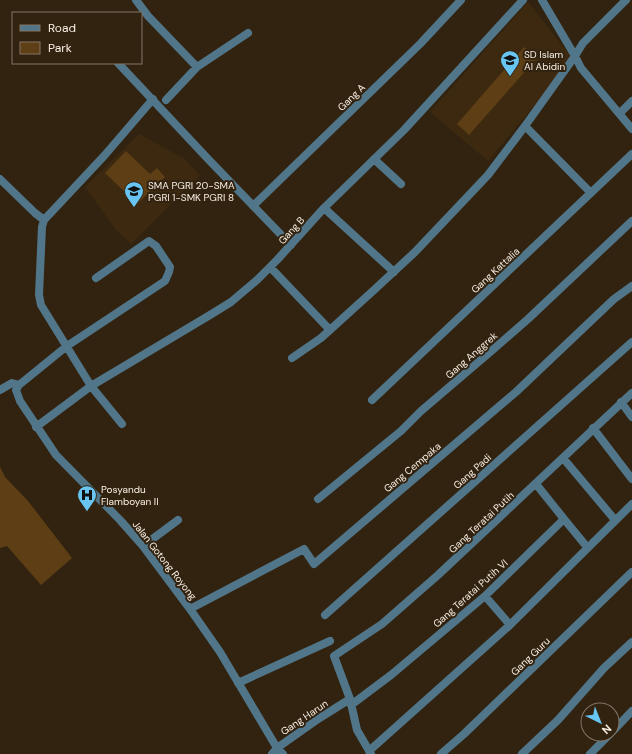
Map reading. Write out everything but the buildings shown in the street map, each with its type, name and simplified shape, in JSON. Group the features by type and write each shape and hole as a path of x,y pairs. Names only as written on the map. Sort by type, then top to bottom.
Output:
{"street":[{"path":"136,0 148,16 197,67"},
{"name":"Gang A","path":"253,206 420,44 461,0"},
{"name":"Gang B","path":"36,427 91,386 221,309 236,297 270,267 324,208 404,130 523,0"},
{"path":"542,0 581,68 632,129"},
{"path":"292,358 321,338 394,272 488,175 525,126 583,43 626,0"},
{"path":"166,100 197,67 248,33"},
{"path":"119,64 291,245"},
{"path":"122,424 91,386 41,305 39,295 42,227 44,220 71,189 104,156 153,99"},
{"path":"620,113 632,101"},
{"path":"525,126 591,193"},
{"name":"Gang Kattalia","path":"372,400 632,154"},
{"path":"374,159 401,184"},
{"path":"0,179 44,220"},
{"path":"324,208 394,272"},
{"name":"Gang Anggrek","path":"318,499 401,430 426,406 528,319 632,221"},
{"path":"0,390 12,383 18,385 67,346 165,281 170,267 156,246 150,241 96,278"},
{"path":"270,267 330,330"},
{"name":"Gang Cempaka","path":"190,609 304,549 314,564 516,392 614,299 632,286"},
{"name":"Gang Padi","path":"325,615 632,342"},
{"name":"Jalan Gotong Royong","path":"18,385 16,390 20,402 56,455 120,520 143,546 190,609 220,652 277,752"},
{"name":"Gang Teratai Putih","path":"350,702 334,656 382,624 438,575 632,393"},
{"path":"621,402 632,417"},
{"path":"593,428 632,479"},
{"path":"563,458 615,520"},
{"path":"536,484 588,547"},
{"path":"350,702 357,730 370,753 510,625 632,504"},
{"name":"Gang Teratai Putih VI","path":"350,702 391,675 485,596 564,519"},
{"path":"143,546 178,520"},
{"name":"Gang Guru","path":"441,754 464,734 632,572"},
{"path":"485,596 510,625"},
{"path":"238,683 330,641"},
{"path":"522,754 558,720 604,668 632,642"},
{"name":"Gang Harun","path":"277,752 350,702"},
{"path":"620,724 632,711"},
{"path":"590,754 602,742"}],"shaded area":[{"name":"SD Islam Al Abidin","path":"528,2 573,59 488,161 430,112"},
{"name":"SMA PGRI 20-SMA PGRI 1-SMK PGRI 8","path":"139,134 185,159 200,175 131,244 116,230 85,187"}],"green space":[{"path":"524,47 537,58 469,135 457,124"},
{"path":"126,151 150,174 157,168 165,177 137,204 105,173"},
{"path":"0,467 5,477 28,501 72,558 41,585 7,546 0,548"}],"place":[{"name":"SD Islam Al Abidin","path":"510,77"},
{"name":"SMA PGRI 20-SMA PGRI 1-SMK PGRI 8","path":"134,208"},
{"name":"Posyandu Flamboyan II","path":"87,512"}]}
